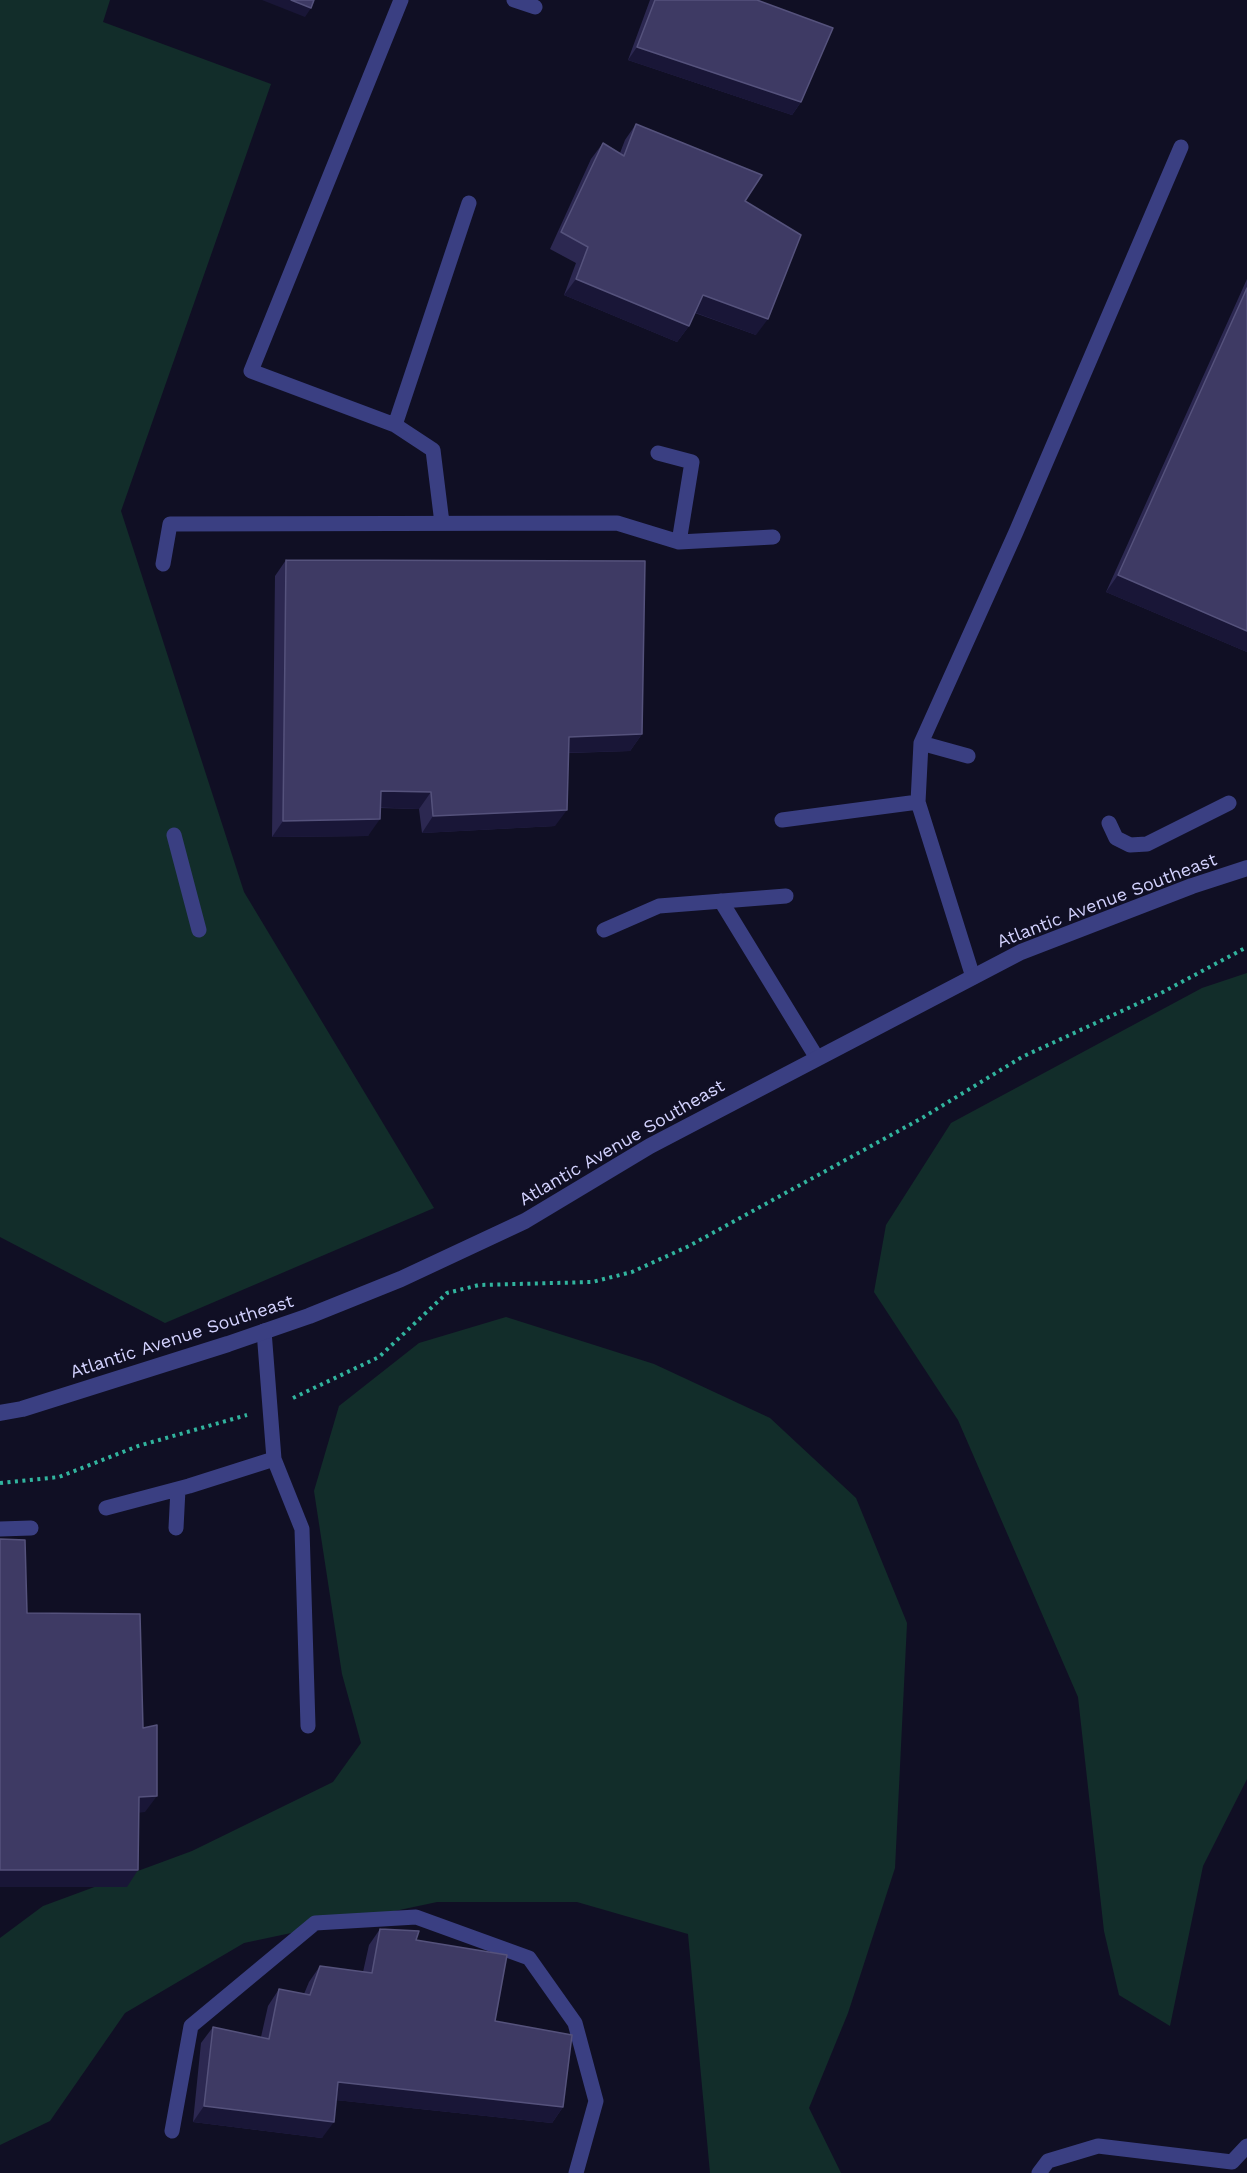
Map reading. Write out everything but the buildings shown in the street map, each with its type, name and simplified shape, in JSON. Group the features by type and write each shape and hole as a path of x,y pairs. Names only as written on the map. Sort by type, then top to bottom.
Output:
{"street":[{"name":"Atlantic Avenue Southeast","path":"0,1413 22,1409 309,1316 401,1279 525,1221 650,1146 1021,952 1192,886 1247,868"}],"lane":[{"path":"401,0 251,371 395,425 433,450 442,523"},
{"path":"514,0 535,7"},
{"path":"973,977 918,802 921,743 1016,532 1181,147"},
{"path":"395,425 469,203"},
{"path":"658,453 692,462 679,542"},
{"path":"163,564 170,524 617,523 679,542 773,537"},
{"path":"921,743 968,756"},
{"path":"782,820 918,802"},
{"path":"1109,823 1116,838 1130,846 1147,844 1229,803"},
{"path":"174,835 199,930"},
{"path":"604,930 659,906 786,896"},
{"path":"721,901 817,1058"},
{"path":"264,1331 274,1459 302,1529 308,1726"},
{"path":"106,1508 178,1489 274,1459"},
{"path":"176,1528 178,1489"},
{"path":"0,1529 31,1528"},
{"path":"172,2131 191,2026 315,1923 416,1917 529,1958 575,2023 596,2101 576,2173"},
{"path":"1039,2173 1048,2161 1098,2146 1232,2162 1247,2145"}],"path":[{"path":"0,1483 59,1477 138,1446 238,1418 304,1394 379,1357 447,1293 479,1285 592,1282 632,1272 689,1246 922,1118 1022,1057 1163,992 1247,947"}],"green space":[{"path":"0,0 110,0 103,22 271,84 121,511 244,892 434,1208 165,1323 0,1237"},
{"path":"1247,973 1247,1779 1203,1866 1170,2026 1119,1995 1104,1931 1078,1697 958,1420 874,1292 886,1225 951,1123 1202,988"},
{"path":"506,1317 654,1364 770,1418 856,1498 907,1623 895,1868 848,2013 809,2108 841,2173 710,2173 688,1934 577,1902 437,1902 244,1943 125,2013 50,2121 0,2145 0,1938 43,1906 192,1851 333,1782 361,1743 342,1674 314,1491 339,1406 419,1343"}]}
